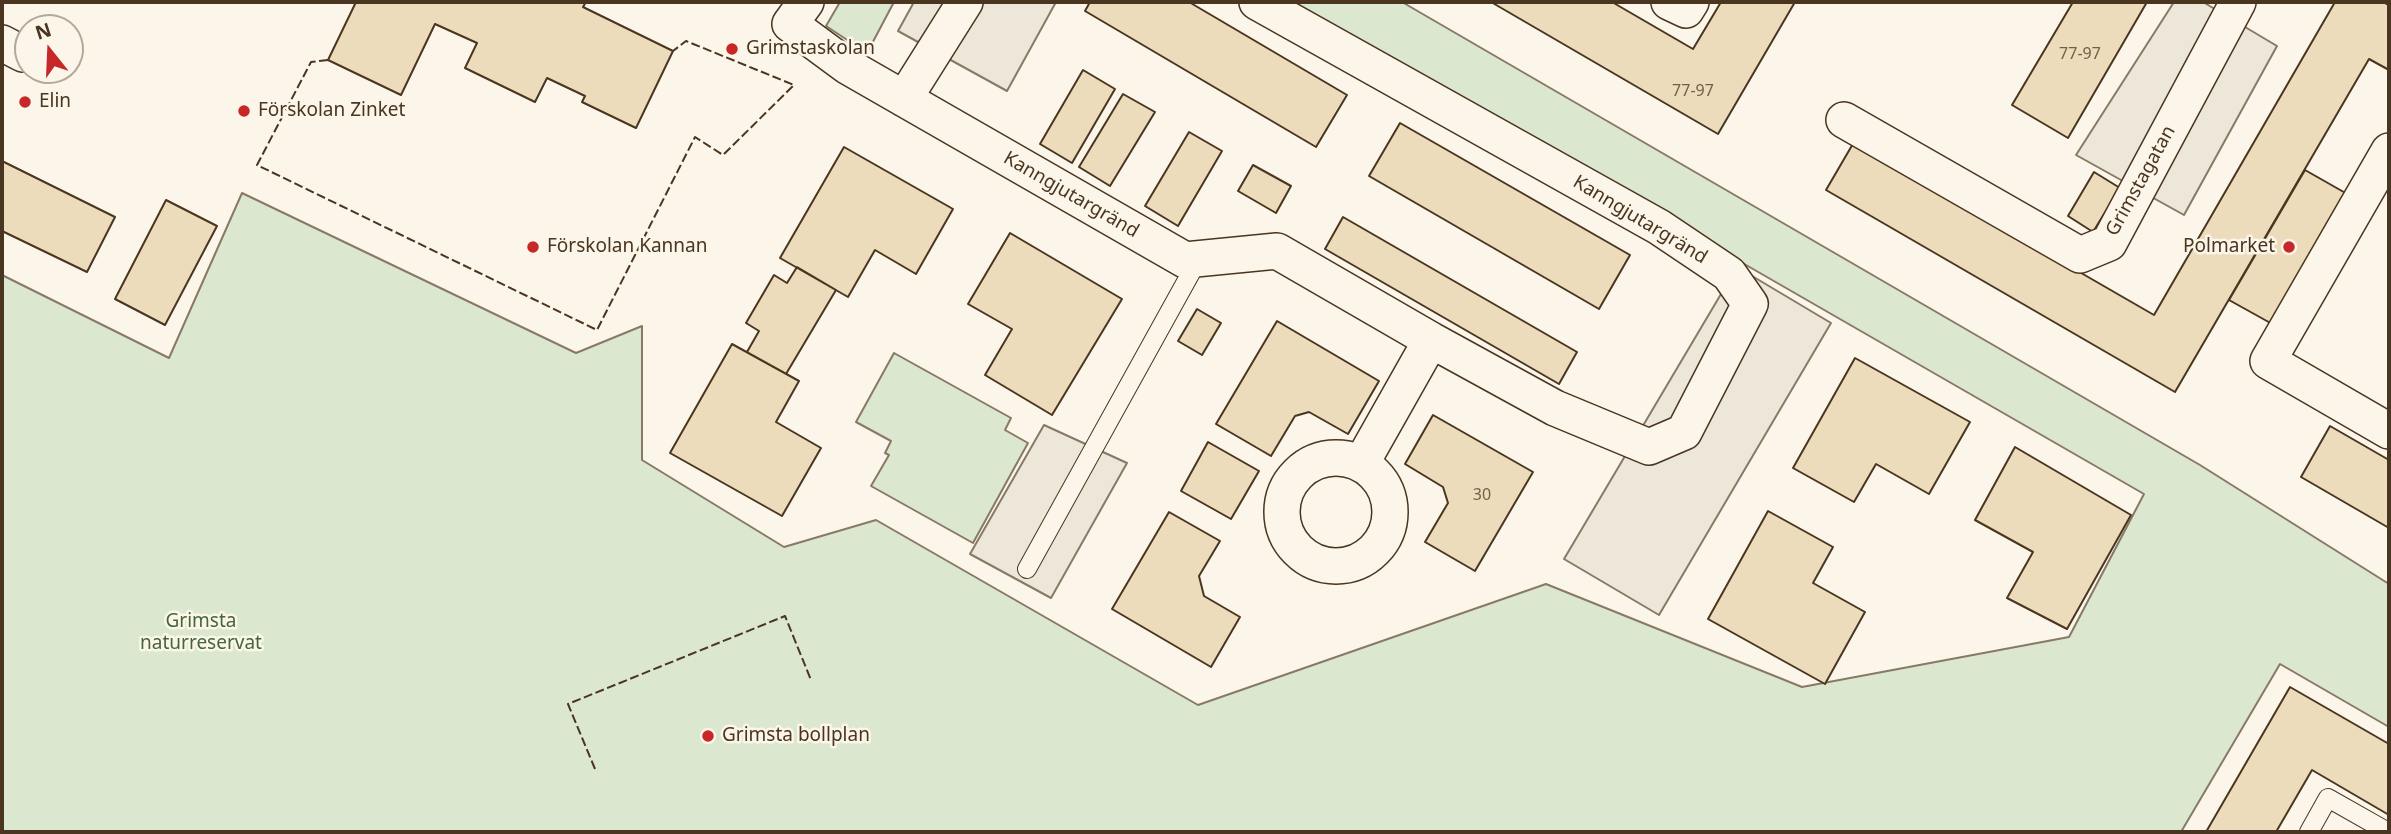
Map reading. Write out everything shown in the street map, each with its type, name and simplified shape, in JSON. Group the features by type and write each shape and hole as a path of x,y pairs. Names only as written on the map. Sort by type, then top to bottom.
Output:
{"street":[{"name":"Kanngjutargränd","path":"806,2 790,24 847,66 1185,260 1278,251 1555,408 1649,447 1684,432 1750,304 1729,274 1659,227 1257,2"},
{"path":"904,99 965,2"},
{"path":"1670,2 1686,10 1691,2"},
{"name":"Grimstagatan","path":"1844,120 2080,255 2109,243 2238,2"},
{"path":"2389,151 2268,360 2389,431"},
{"path":"1361,464 1431,340"}],"lane":[{"path":"1027,569 1198,260"},
{"path":"2309,832 2328,798 2388,832"}],"green space":[{"path":"840,2 894,2 867,53 826,26"},
{"name":"Grimsta naturreservat","path":"1289,2 1402,2 2200,465 2389,584 2389,727 2280,664 2181,832 2,832 2,275 169,358 242,193 576,353 642,326 642,460 784,547 876,520 1198,705 1546,584 1802,687 2069,637 2144,494"},
{"path":"894,353 1011,418 1005,430 1028,443 973,543 871,486 889,455 885,453 891,441 856,422"}],"shaded area":[{"path":"914,2 1056,2 1007,91 898,31"},
{"path":"2174,2 2203,2 2277,46 2184,215 2076,155"},
{"path":"1737,267 1831,323 1659,615 1564,559"},
{"path":"1044,425 1127,463 1051,598 970,554"}],"building":[{"path":"356,2 586,2 583,7 673,51 636,128 582,102 585,96 547,78 535,102 465,68 477,43 435,24 401,95 328,60"},
{"path":"1090,2 1189,2 1347,95 1316,147 1085,11"},
{"path":"1491,2 1612,2 1693,49 1721,2 1795,2 1718,134"},
{"path":"2073,2 2147,2 2068,138 2012,105"},
{"path":"2335,2 2383,2 2389,5 2389,70 2369,59 2175,392 1826,190 1854,142 2154,315"},
{"path":"1083,70 1115,89 1072,163 1040,144"},
{"path":"1123,94 1155,112 1110,186 1079,167"},
{"path":"1400,123 1630,255 1599,309 1369,176"},
{"path":"1189,132 1222,151 1178,226 1145,206"},
{"path":"844,147 953,209 916,274 875,250 848,297 780,258"},
{"path":"2,161 115,217 87,272 2,231"},
{"path":"1253,165 1291,186 1276,213 1238,191"},
{"name":"Polmarket","path":"2305,170 2349,195 2274,325 2229,300"},
{"path":"2094,172 2120,188 2093,232 2068,216"},
{"path":"166,200 217,226 165,325 115,299"},
{"path":"1343,217 1577,352 1559,384 1325,249"},
{"path":"1010,233 1122,299 1052,415 985,375 1012,329 968,304"},
{"path":"797,267 836,290 786,374 747,352 759,331 746,323 774,275 787,283"},
{"path":"1197,309 1221,323 1202,355 1178,341"},
{"path":"1277,321 1379,381 1348,434 1309,412 1295,416 1271,456 1216,424"},
{"path":"732,344 799,381 776,422 821,448 782,516 670,453"},
{"path":"1855,358 1970,422 1929,494 1876,464 1854,502 1793,468"},
{"path":"1433,415 1533,472 1475,571 1425,542 1448,503 1443,487 1405,464"},
{"path":"2330,426 2389,460 2389,528 2301,477"},
{"path":"1208,442 1259,471 1231,519 1181,491"},
{"path":"2015,447 2131,515 2067,629 2007,598 2033,552 1975,520"},
{"path":"1768,511 1833,547 1813,583 1865,612 1825,684 1708,619"},
{"path":"1169,512 1220,541 1199,576 1204,596 1240,617 1211,667 1112,609"},
{"path":"2290,687 2389,744 2389,815 2312,770 2276,832 2206,832"}],"fence":[{"path":"328,60 311,62 257,165 597,330 695,137 723,155 794,85 686,41 673,51"},
{"path":"595,769 568,704 785,616 811,680"}],"place":[{"name":"Grimstaskolan","path":"732,49"},
{"name":"Elin","path":"25,102"},
{"name":"Förskolan Zinket","path":"244,111"},
{"name":"Förskolan Kannan","path":"533,247"},
{"name":"Polmarket","path":"2289,247"},
{"name":"Grimsta bollplan","path":"708,736"}]}
